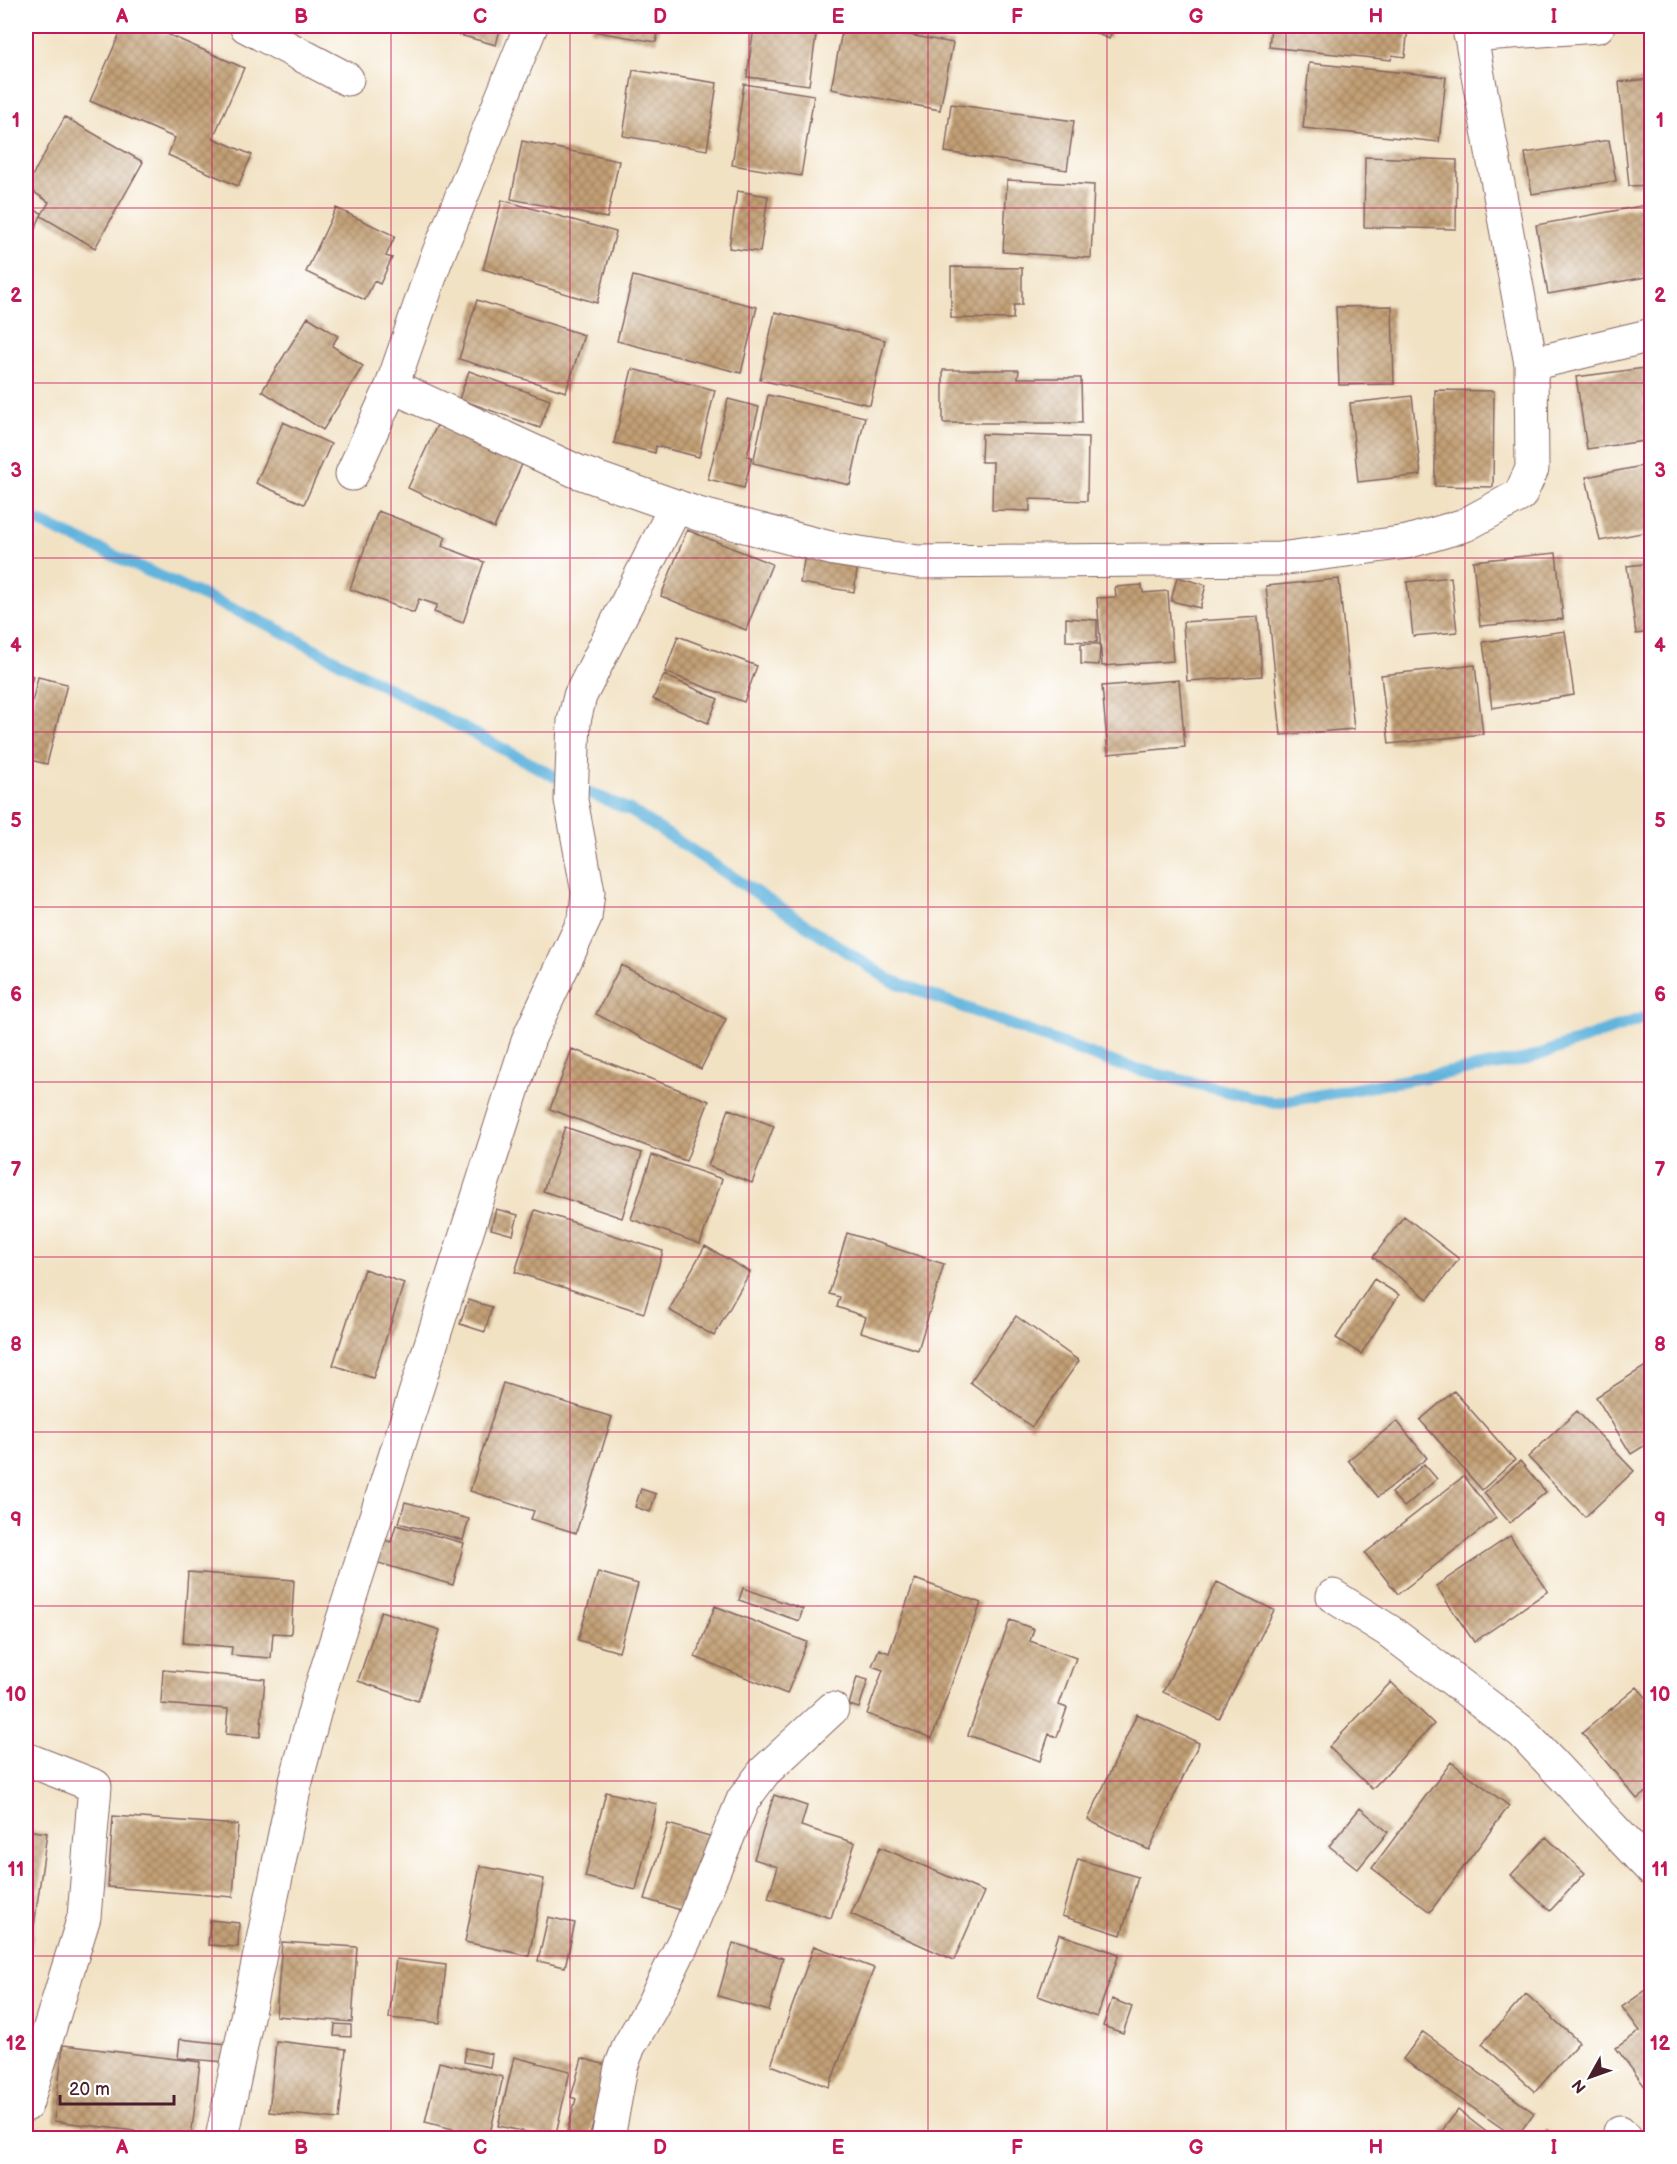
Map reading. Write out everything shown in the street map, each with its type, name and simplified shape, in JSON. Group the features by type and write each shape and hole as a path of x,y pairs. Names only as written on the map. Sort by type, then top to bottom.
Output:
{"street":[{"path":"246,26 347,79"},
{"path":"352,474 392,386 435,262 531,26"},
{"path":"392,386 576,471 698,514 834,549 918,562 1279,559 1407,542 1465,525 1520,495 1532,469 1531,364 1469,30 1598,26"},
{"path":"1531,364 1652,335"},
{"path":"222,2139 295,1785 320,1691 521,1061 529,1038 585,918 588,892 571,800 574,721 580,696 676,506"},
{"path":"1333,1596 1389,1631 1522,1732 1652,1870"},
{"path":"608,2139 621,2067 629,2046 688,1933 742,1800 764,1772 832,1709"},
{"path":"26,1759 95,1786 84,1917 26,2105"},
{"path":"1618,2139 1620,2132 1626,2139"}],"building":[{"path":"123,26 149,26 244,68 213,138 252,155 238,186 168,155 175,138 90,101"},
{"path":"427,26 501,26 496,45"},
{"path":"592,26 660,26 656,42 591,31"},
{"path":"754,26 817,28 809,85 747,77"},
{"path":"843,26 860,26 953,43 940,110 831,89"},
{"path":"1079,26 1114,26 1109,39"},
{"path":"1271,26 1408,26 1405,57 1392,55 1391,60 1269,47"},
{"path":"1309,63 1446,77 1439,142 1303,128"},
{"path":"633,70 717,83 707,150 623,136"},
{"path":"1652,79 1652,185 1629,186 1619,82"},
{"path":"744,84 814,95 801,176 732,165"},
{"path":"951,104 1074,121 1067,170 945,152"},
{"path":"65,117 143,162 95,248 41,216 49,202 26,187"},
{"path":"1609,140 1616,181 1532,194 1525,153"},
{"path":"522,141 619,161 607,218 511,199"},
{"path":"1365,157 1457,160 1456,229 1364,227"},
{"path":"1007,180 1094,185 1091,258 1003,252"},
{"path":"737,191 768,196 760,252 729,248"},
{"path":"502,200 616,232 597,303 483,269"},
{"path":"1652,204 1652,276 1548,294 1536,225"},
{"path":"26,207 42,213 33,234 26,231"},
{"path":"336,208 395,236 386,256 392,258 380,284 374,281 365,300 306,272"},
{"path":"951,267 1022,268 1022,305 1014,305 1013,319 951,318"},
{"path":"633,276 757,307 741,373 617,341"},
{"path":"477,300 584,335 566,392 459,359"},
{"path":"1392,306 1394,384 1339,385 1336,307"},
{"path":"775,312 885,340 870,405 760,380"},
{"path":"308,317 338,336 332,346 363,366 323,430 262,391"},
{"path":"1652,367 1652,440 1587,449 1576,377"},
{"path":"632,369 715,390 699,457 656,446 655,453 614,443"},
{"path":"943,370 1019,370 1018,378 1081,378 1082,423 943,423"},
{"path":"469,371 550,400 540,428 459,399"},
{"path":"1435,390 1494,391 1493,487 1435,486"},
{"path":"768,395 865,417 850,485 753,463"},
{"path":"1412,396 1421,475 1358,482 1350,403"},
{"path":"728,399 759,407 747,456 752,457 744,488 708,479"},
{"path":"283,422 331,444 304,504 256,483"},
{"path":"437,425 522,464 494,528 408,488"},
{"path":"982,434 1088,437 1087,501 1030,499 1030,511 992,510 993,462 981,462"},
{"path":"1652,464 1652,531 1600,541 1586,477"},
{"path":"378,511 446,537 442,546 484,562 463,623 434,612 437,605 419,599 414,613 350,589"},
{"path":"687,530 772,564 746,630 661,596"},
{"path":"1556,553 1563,619 1480,626 1473,561"},
{"path":"805,555 858,564 854,592 800,583"},
{"path":"1652,563 1652,632 1636,634 1627,566"},
{"path":"1177,577 1206,585 1200,608 1171,601"},
{"path":"1451,577 1457,632 1413,636 1407,582"},
{"path":"1339,579 1354,729 1281,735 1266,586"},
{"path":"1142,585 1143,593 1168,591 1173,661 1102,666 1097,598 1116,597 1115,587"},
{"path":"1258,617 1262,676 1187,681 1183,622"},
{"path":"1066,618 1097,620 1097,642 1066,641"},
{"path":"1565,631 1574,695 1492,708 1483,642"},
{"path":"678,636 757,666 744,702 665,672"},
{"path":"1081,644 1100,644 1099,665 1081,664"},
{"path":"1475,665 1483,734 1389,744 1381,675"},
{"path":"26,674 33,676 26,700"},
{"path":"664,675 718,699 708,723 653,699"},
{"path":"38,677 67,684 47,764 26,759 26,729"},
{"path":"1179,680 1185,747 1108,754 1102,686"},
{"path":"621,965 726,1019 701,1069 596,1014"},
{"path":"572,1049 709,1101 686,1161 550,1109"},
{"path":"729,1109 774,1126 752,1183 708,1166"},
{"path":"565,1127 642,1153 622,1218 543,1191"},
{"path":"652,1155 722,1179 700,1244 631,1219"},
{"path":"496,1209 518,1215 513,1235 491,1229"},
{"path":"535,1210 663,1251 644,1313 515,1272"},
{"path":"1404,1216 1459,1259 1428,1299 1373,1257"},
{"path":"847,1233 944,1264 918,1350 861,1332 866,1317 837,1307 840,1297 829,1294"},
{"path":"705,1246 750,1272 714,1336 669,1310"},
{"path":"364,1269 404,1283 373,1378 333,1365"},
{"path":"1374,1279 1399,1295 1361,1354 1336,1338"},
{"path":"468,1300 492,1307 485,1332 460,1324"},
{"path":"1016,1316 1079,1361 1032,1427 970,1382"},
{"path":"1652,1362 1652,1441 1631,1454 1596,1397"},
{"path":"503,1383 612,1417 576,1533 531,1519 534,1511 470,1491"},
{"path":"1454,1391 1515,1460 1482,1490 1420,1420"},
{"path":"1577,1411 1634,1471 1585,1517 1528,1457"},
{"path":"1397,1421 1427,1458 1378,1497 1348,1460"},
{"path":"1520,1461 1546,1492 1510,1523 1484,1493"},
{"path":"1424,1464 1437,1479 1404,1507 1391,1493"},
{"path":"1464,1476 1496,1518 1398,1594 1365,1553"},
{"path":"641,1489 656,1494 650,1512 635,1507"},
{"path":"405,1502 469,1519 463,1540 399,1523"},
{"path":"396,1525 464,1543 453,1585 372,1561 378,1538 391,1542"},
{"path":"1510,1536 1548,1591 1474,1642 1436,1586"},
{"path":"188,1572 294,1580 291,1634 273,1633 271,1658 231,1655 232,1647 183,1643"},
{"path":"598,1572 638,1584 619,1652 578,1640"},
{"path":"915,1579 981,1603 932,1738 867,1714 883,1670 872,1666 879,1649 889,1653"},
{"path":"1217,1582 1274,1610 1219,1719 1163,1692"},
{"path":"743,1588 803,1609 799,1621 739,1600"},
{"path":"715,1606 807,1642 787,1694 695,1657"},
{"path":"381,1611 440,1630 418,1701 358,1681"},
{"path":"1010,1620 1034,1629 1030,1641 1076,1658 1059,1705 1067,1708 1057,1737 1049,1734 1040,1761 968,1735"},
{"path":"163,1670 265,1679 260,1737 226,1734 228,1709 161,1704"},
{"path":"857,1677 868,1680 859,1708 849,1705"},
{"path":"1391,1682 1434,1724 1372,1789 1329,1747"},
{"path":"1637,1687 1652,1704 1652,1787 1637,1799 1582,1733"},
{"path":"1137,1714 1199,1743 1149,1850 1088,1820"},
{"path":"1451,1762 1509,1806 1430,1912 1372,1868"},
{"path":"606,1792 657,1804 636,1890 585,1877"},
{"path":"774,1795 807,1806 801,1826 855,1843 831,1918 768,1898 778,1867 754,1859"},
{"path":"1360,1808 1388,1832 1358,1869 1329,1846"},
{"path":"113,1816 238,1825 233,1897 108,1887"},
{"path":"668,1824 713,1837 690,1913 645,1899"},
{"path":"26,1830 47,1833 31,1948 26,1947"},
{"path":"1546,1837 1585,1873 1550,1911 1511,1875"},
{"path":"880,1847 984,1892 954,1960 851,1914"},
{"path":"1078,1859 1138,1877 1121,1935 1062,1916"},
{"path":"480,1866 544,1879 529,1956 465,1942"},
{"path":"548,1917 575,1923 565,1967 538,1961"},
{"path":"210,1920 239,1923 238,1947 208,1945"},
{"path":"1059,1934 1119,1954 1097,2017 1038,1996"},
{"path":"282,1942 357,1947 352,2022 276,2016"},
{"path":"733,1943 783,1958 769,2011 718,1996"},
{"path":"814,1946 874,1968 829,2087 771,2065"},
{"path":"396,1959 446,1965 440,2023 389,2018"},
{"path":"1652,1986 1652,2096 1616,2048 1640,2031 1622,2007"},
{"path":"1526,1994 1579,2042 1535,2092 1482,2044"},
{"path":"1112,1999 1132,2007 1123,2033 1103,2026"},
{"path":"335,2024 351,2025 351,2037 334,2036"},
{"path":"1423,2032 1534,2113 1516,2138 1403,2059"},
{"path":"180,2039 227,2044 225,2062 178,2058"},
{"path":"276,2041 346,2049 339,2119 269,2112"},
{"path":"63,2045 200,2062 191,2138 54,2121"},
{"path":"466,2048 492,2054 490,2067 464,2062"},
{"path":"514,2057 570,2071 555,2138 498,2126"},
{"path":"582,2058 609,2066 589,2138 567,2131 576,2099 571,2097"},
{"path":"439,2062 503,2077 489,2138 425,2122"},
{"path":"1458,2110 1494,2138 1449,2138 1441,2132"},
{"path":"1547,2130 1555,2138 1539,2138"},
{"path":"639,2131 659,2138 637,2138"}],"waterway":[{"path":"26,516 275,628 569,784 630,810 890,980 1120,1065 1275,1103 1527,1059 1652,1015"}]}
